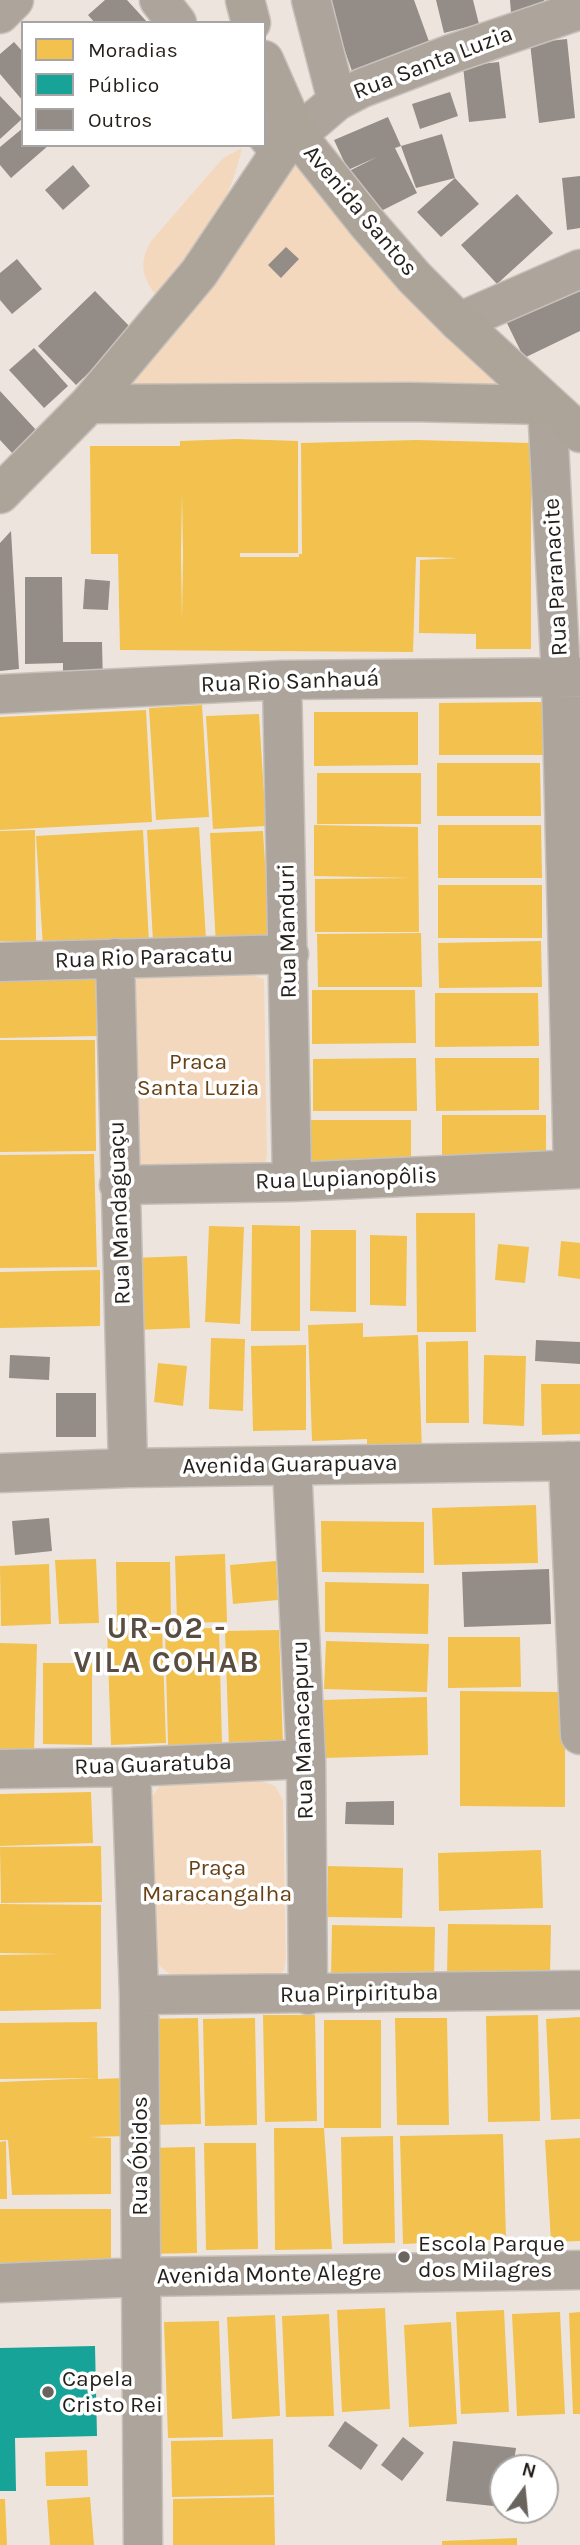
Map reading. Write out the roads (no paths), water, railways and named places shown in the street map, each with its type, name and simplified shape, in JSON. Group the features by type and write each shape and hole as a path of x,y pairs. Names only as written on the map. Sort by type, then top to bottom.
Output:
{"main road":[{"path":"245,0 250,21"},
{"path":"266,70 280,140"},
{"name":"Avenida Santos","path":"0,494 89,404 199,273 280,140 367,223 414,277 459,322 580,433"},
{"path":"89,404 409,402 547,405"}],"street":[{"path":"0,14 14,0"},
{"path":"159,0 175,21"},
{"path":"311,0 337,101"},
{"name":"Rua Santa Luzia","path":"280,140 337,101 386,77 580,10"},
{"path":"459,322 580,269"},
{"name":"Rua Paranacite","path":"547,405 570,677 576,1169"},
{"name":"Rua Rio Sanhauá","path":"0,694 282,680 570,677"},
{"name":"Rua Manduri","path":"282,680 292,1182"},
{"name":"Rua Rio Paracatu","path":"0,962 289,954"},
{"name":"Rua Mandaguaçu","path":"114,958 128,1468"},
{"name":"Rua Lupianopôlis","path":"119,1185 292,1182 576,1169"},
{"path":"574,1461 580,1735"},
{"name":"Avenida Guarapuava","path":"0,1473 128,1468 574,1461"},
{"name":"Rua Manacapuru","path":"292,1466 306,1759 308,1995"},
{"name":"Rua Guaratuba","path":"0,1769 131,1767 306,1759"},
{"name":"Rua Óbidos","path":"131,1767 139,1995 143,2545"},
{"name":"Rua Pirpirituba","path":"139,1995 580,1990"},
{"name":"Avenida Monte Alegre","path":"0,2283 141,2277 580,2270"}],"place":[{"name":"Escola Parque dos Milagres","path":"404,2257"},
{"name":"Capela Cristo Rei","path":"48,2392"}],"district":[{"name":"UR-02 - VILA COHAB","path":"167,1646"}],"park label":[{"name":"Praca Santa Luzia","path":"198,1075"},
{"name":"Praça Maracangalha","path":"217,1881"}]}
